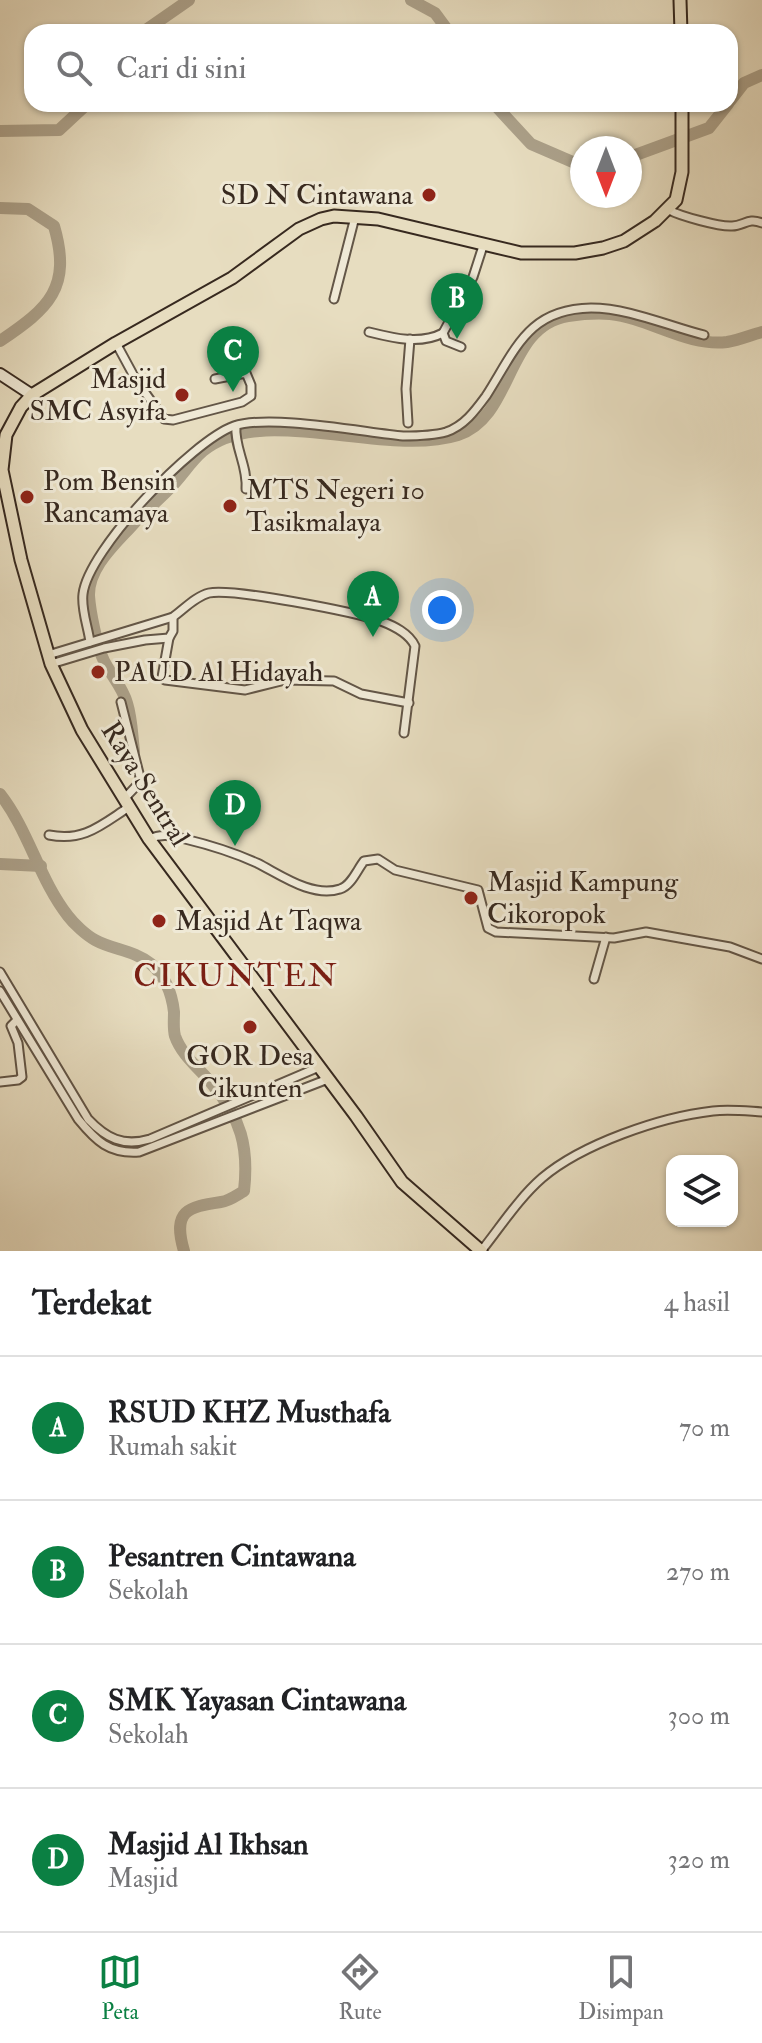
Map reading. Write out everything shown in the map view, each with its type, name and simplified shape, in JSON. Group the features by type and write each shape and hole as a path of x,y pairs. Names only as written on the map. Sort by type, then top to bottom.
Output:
{"main road":[{"path":"680,0 681,24"},
{"path":"0,374 32,395 116,343 232,278 299,229 334,216 395,222 483,246 542,255 589,251 614,245 633,236 669,210 679,193 682,112"},
{"name":"Raya Sentral","path":"32,395 21,407 6,435 2,470 15,537 50,659 82,730 149,839 402,1182 482,1250"}],"street":[{"path":"669,210 680,216 726,226 737,226 752,219 762,223"},
{"path":"334,299 355,217"},
{"path":"369,332 410,339 427,339 443,333 473,277 483,246"},
{"path":"95,641 83,594 86,580 103,547 202,444 262,423 403,436 447,432 469,418 525,337 538,322 552,314 592,308 625,313 704,335"},
{"path":"443,333 446,341 461,347"},
{"path":"408,423 406,389 410,339"},
{"path":"116,343 136,380 164,419 173,420 242,402 251,396 249,375 246,373 215,379"},
{"path":"236,434 246,471 246,489"},
{"path":"50,659 95,641 173,617 204,594 215,592 236,593 381,621 411,638 415,646 404,733"},
{"path":"173,617 173,631 162,677 165,680 245,690 285,680 334,681 361,694 409,703"},
{"path":"142,626 145,640"},
{"path":"50,659 169,638"},
{"path":"49,835 78,837 126,803 141,781 121,702"},
{"path":"149,839 160,835 206,844 314,889 344,888 364,861 378,859 395,870 478,890 482,911 491,930 545,936 620,938 646,932 730,947 762,959"},
{"path":"594,979 606,937"},
{"path":"0,972 64,1086 78,1119 94,1138 115,1151 139,1152 328,1079"},
{"path":"10,987 0,992 17,1020 88,1119 114,1140 138,1143 319,1067"},
{"path":"0,1082 22,1077 18,1043 11,1026 17,1020"},
{"path":"225,1108 229,1117"},
{"path":"482,1250 541,1179 576,1156 611,1140 687,1115 716,1110 762,1112"}],"waterway":[{"path":"154,24 189,0"},
{"path":"411,0 435,13 443,24"},
{"path":"738,91 744,83 762,75"},
{"path":"0,131 59,130 78,112"},
{"path":"501,112 531,144 570,161"},
{"path":"642,153 709,128 722,112"},
{"path":"0,208 28,209 54,226 60,265 58,281 43,306 0,341"},
{"path":"134,751 127,703 104,661 96,638 90,585 93,575 113,546 203,451 228,437 257,431 290,430 395,440 428,440 458,435 476,425 490,410 532,336 547,323 568,316 610,314 712,342 731,341 762,332"},
{"path":"0,794 19,823 49,887 71,919 92,938 138,956 160,974 172,999 174,1033 178,1043 222,1097 236,1121 244,1147 244,1191 186,1213 180,1227 184,1251"},
{"path":"0,864 41,866"}],"place":[{"name":"SD N Cintawana","path":"429,195"},
{"name":"Pesantren Cintawana","path":"457,339"},
{"name":"SMK Yayasan Cintawana","path":"233,392"},
{"name":"Masjid SMC Asyifa","path":"182,395"},
{"name":"Pom Bensin Rancamaya","path":"27,497"},
{"name":"MTS Negeri 10 Tasikmalaya","path":"230,506"},
{"name":"RSUD KHZ Musthafa","path":"373,637"},
{"name":"PAUD Al Hidayah","path":"98,672"},
{"name":"Masjid Al Ikhsan","path":"235,846"},
{"name":"Masjid Kampung Cikoropok","path":"471,898"},
{"name":"Masjid At Taqwa","path":"159,921"},
{"name":"GOR Desa Cikunten","path":"250,1027"}],"district":[{"name":"CIKUNTEN","path":"236,976"}]}
